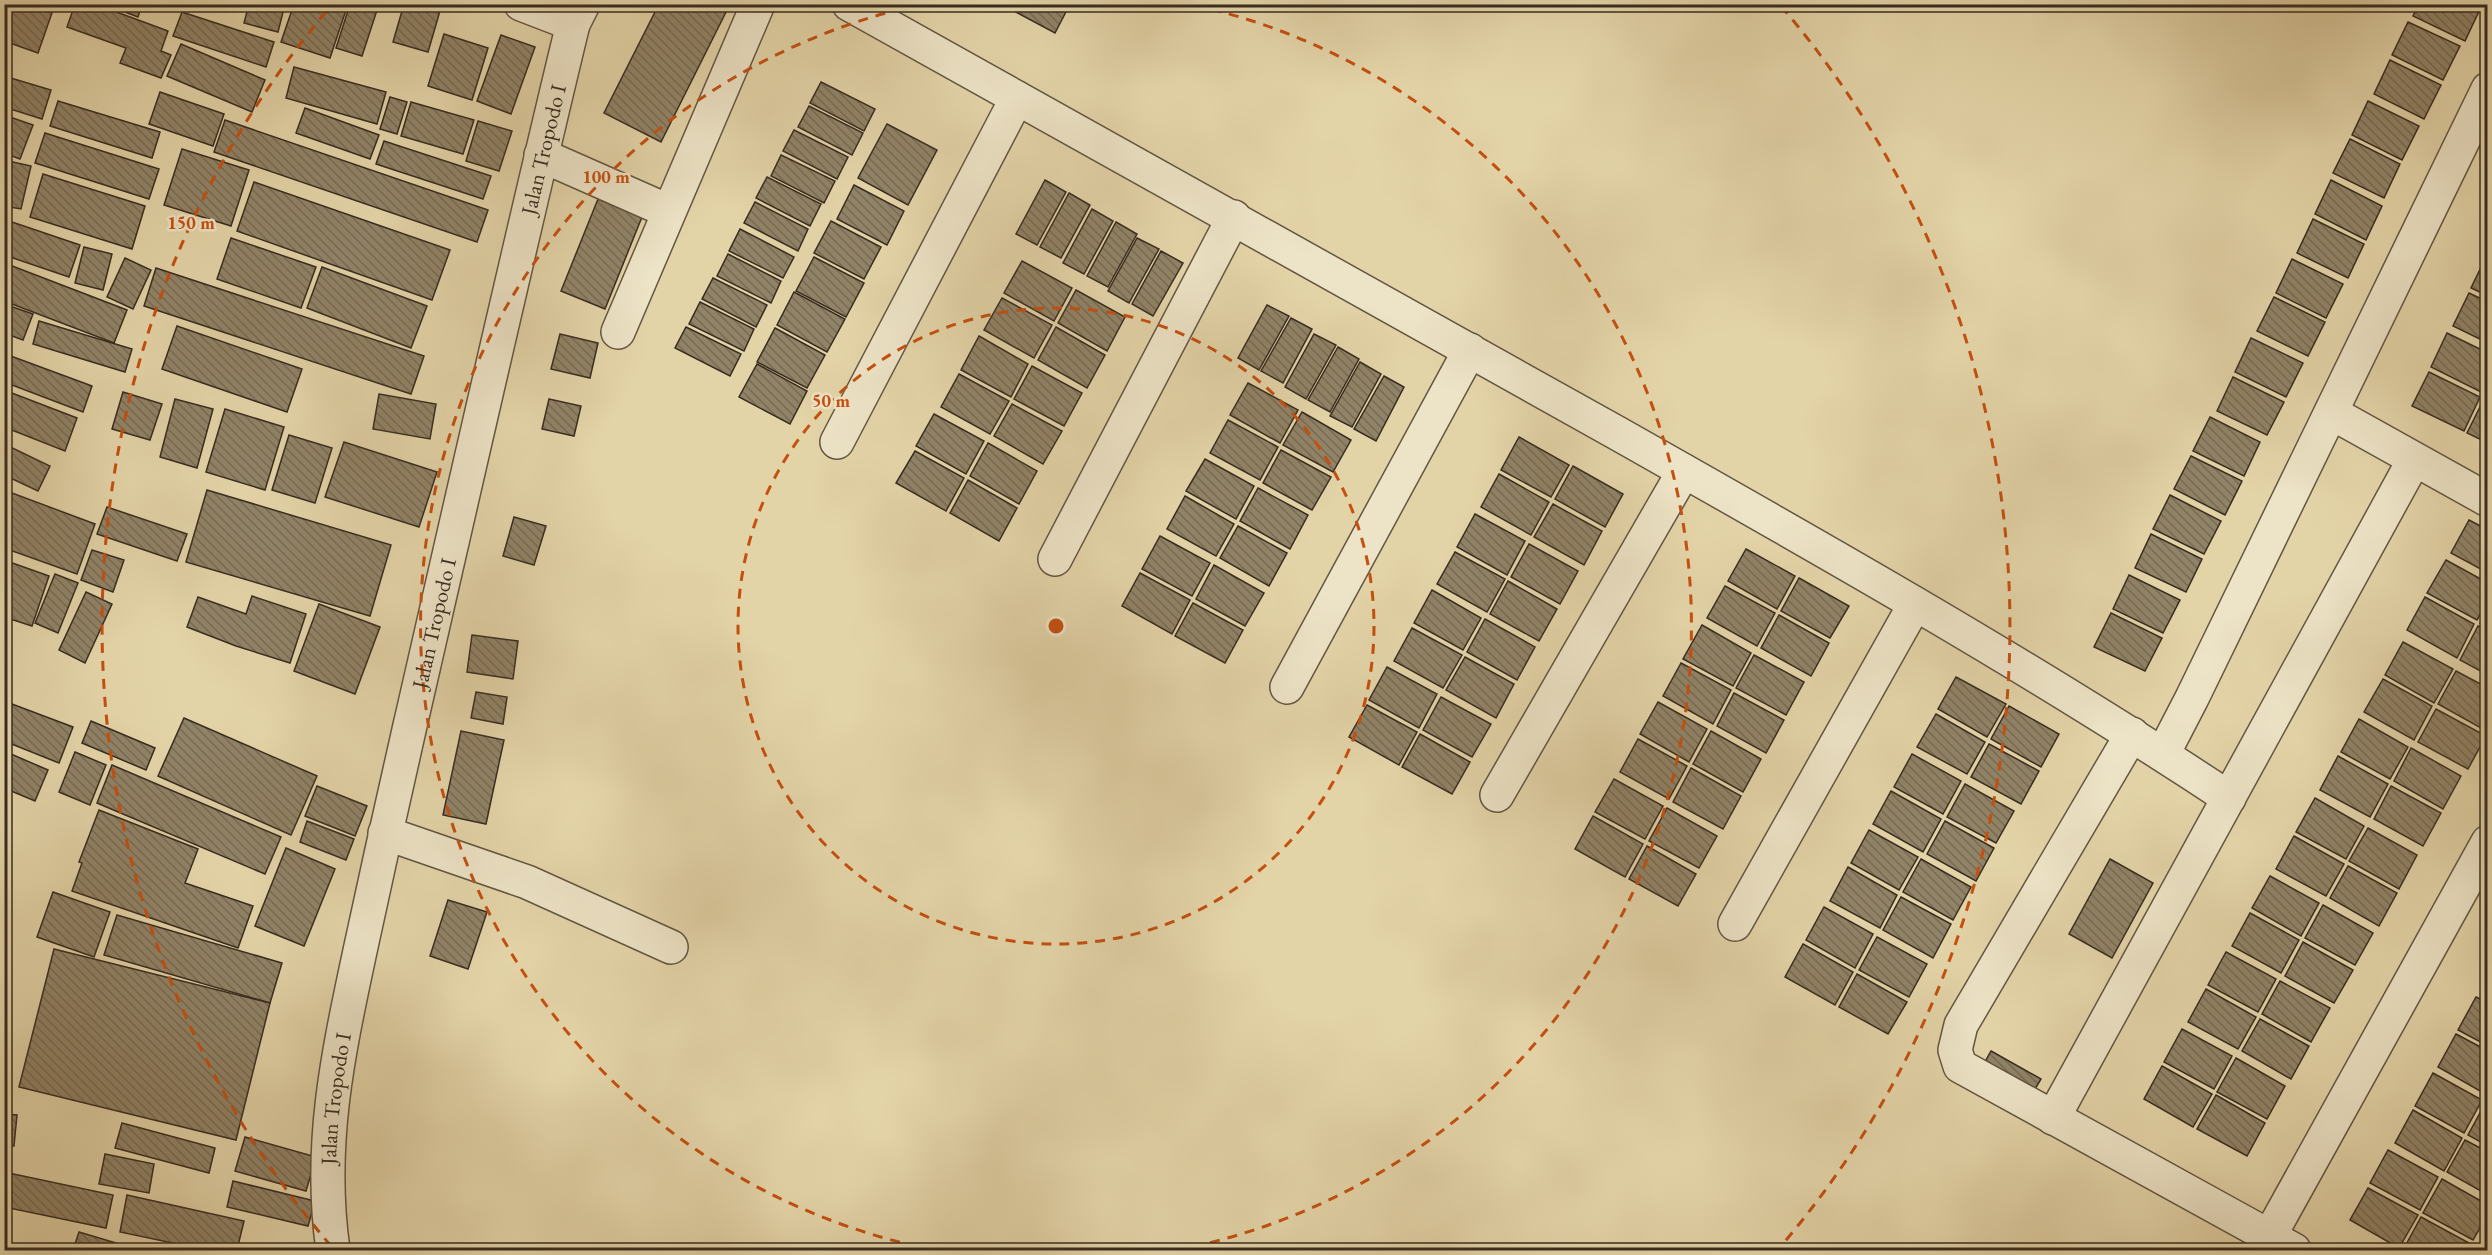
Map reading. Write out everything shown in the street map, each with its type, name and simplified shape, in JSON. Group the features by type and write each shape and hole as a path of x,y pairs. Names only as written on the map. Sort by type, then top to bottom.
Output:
{"street":[{"path":"521,4 578,14"},
{"path":"618,332 758,4"},
{"path":"849,4 1234,217 1684,471 1915,604 2132,734 2229,798"},
{"name":"Jalan Tropodo I","path":"333,1251 328,1218 326,1159 331,1097 385,833 541,155 578,14"},
{"path":"2163,754 2332,413 2487,89"},
{"path":"837,442 1017,98"},
{"path":"541,155 668,211"},
{"path":"1055,559 1234,217"},
{"path":"1287,687 1470,350"},
{"path":"2332,413 2487,500"},
{"path":"2053,1118 2414,460"},
{"path":"1497,795 1684,471"},
{"path":"1735,924 1915,604"},
{"path":"2132,734 1960,1025 1955,1050 1960,1066 2281,1244 2487,842"},
{"path":"385,833 527,882 671,947"}],"building":[{"path":"4,4 47,4 54,7 38,53 4,41"},
{"path":"75,4 95,4 168,31 161,51 171,55 161,78 120,63 126,48 67,27"},
{"path":"104,4 142,4 138,17"},
{"path":"249,4 285,4 278,32 244,23"},
{"path":"294,4 348,4 330,58 281,42"},
{"path":"350,4 379,4 362,56 336,48"},
{"path":"404,4 442,4 428,52 393,42"},
{"path":"659,4 711,4 726,12 661,142 604,113"},
{"path":"1001,4 1070,4 1055,33"},
{"path":"2419,4 2475,4 2481,7 2465,41 2413,16"},
{"path":"182,12 274,42 266,67 173,36"},
{"path":"2408,22 2460,46 2443,80 2392,55"},
{"path":"444,34 488,48 472,100 428,86"},
{"path":"501,35 535,47 511,114 477,101"},
{"path":"181,44 265,80 252,112 167,76"},
{"path":"2390,60 2441,85 2424,119 2374,94"},
{"path":"294,67 386,92 377,124 286,98"},
{"path":"4,76 51,90 42,119 4,107"},
{"path":"821,82 875,109 864,131 810,103"},
{"path":"160,92 224,114 213,146 149,124"},
{"path":"390,97 407,102 397,134 380,129"},
{"path":"58,101 160,132 152,158 50,126"},
{"path":"2368,101 2419,126 2402,160 2352,135"},
{"path":"411,102 474,120 463,154 401,136"},
{"path":"809,106 863,133 852,155 798,127"},
{"path":"305,108 379,135 370,159 296,133"},
{"path":"4,115 33,125 20,159 4,153"},
{"path":"225,120 488,210 477,242 214,152"},
{"path":"478,121 512,131 499,171 466,161"},
{"path":"887,124 937,150 908,205 858,178"},
{"path":"794,130 848,157 837,179 783,151"},
{"path":"45,133 159,169 149,199 35,163"},
{"path":"2350,139 2400,164 2384,198 2333,173"},
{"path":"384,141 491,176 483,199 376,164"},
{"path":"182,149 249,170 231,226 164,205"},
{"path":"781,155 835,181 824,203 771,176"},
{"path":"4,160 31,166 21,209 4,206"},
{"path":"43,174 145,206 132,249 30,217"},
{"path":"767,177 821,204 810,226 756,198"},
{"path":"1045,180 1066,192 1037,245 1016,234"},
{"path":"2331,180 2382,206 2366,240 2315,214"},
{"path":"254,182 450,250 432,300 237,231"},
{"path":"854,185 904,211 887,245 837,219"},
{"path":"1069,193 1090,205 1061,258 1040,247"},
{"path":"598,199 642,217 605,309 561,291"},
{"path":"755,202 808,229 798,251 744,223"},
{"path":"1092,209 1113,221 1084,274 1063,263"},
{"path":"2313,219 2364,244 2348,278 2297,253"},
{"path":"831,221 881,247 864,279 814,253"},
{"path":"12,222 80,245 69,277 4,255 4,242"},
{"path":"1116,222 1137,234 1108,287 1087,276"},
{"path":"740,229 794,257 783,278 729,251"},
{"path":"231,238 316,267 301,308 217,279"},
{"path":"1137,238 1159,249 1129,303 1108,291"},
{"path":"84,247 112,254 103,290 75,283"},
{"path":"1161,251 1183,263 1153,316 1132,304"},
{"path":"728,254 781,281 771,303 717,276"},
{"path":"2488,255 2488,296 2471,288"},
{"path":"814,257 864,283 846,317 796,291"},
{"path":"125,258 151,270 133,309 107,297"},
{"path":"2292,259 2343,284 2326,318 2276,293"},
{"path":"1022,261 1072,288 1054,321 1004,293"},
{"path":"7,264 127,310 114,343 4,301 4,270"},
{"path":"322,267 427,306 411,348 307,308"},
{"path":"156,268 424,356 411,394 144,306"},
{"path":"713,278 767,305 756,327 702,299"},
{"path":"1076,290 1125,317 1107,351 1058,323"},
{"path":"794,292 845,319 827,352 777,325"},
{"path":"2469,293 2488,302 2488,343 2453,326"},
{"path":"2274,297 2325,322 2308,356 2257,331"},
{"path":"1002,298 1052,325 1034,358 984,330"},
{"path":"700,302 754,329 744,351 689,324"},
{"path":"4,304 33,314 23,340 4,333"},
{"path":"1267,305 1289,316 1259,370 1238,358"},
{"path":"1291,318 1312,329 1283,383 1261,371"},
{"path":"39,321 132,349 125,372 33,344"},
{"path":"177,326 302,369 287,412 162,369"},
{"path":"686,327 741,354 730,376 675,348"},
{"path":"1056,327 1105,355 1087,388 1038,360"},
{"path":"775,328 825,355 807,388 757,362"},
{"path":"2447,333 2488,353 2488,380 2481,392 2431,367"},
{"path":"560,334 598,343 590,378 551,369"},
{"path":"1314,334 1336,345 1306,399 1285,387"},
{"path":"979,336 1028,364 1011,397 961,370"},
{"path":"2251,338 2303,363 2286,397 2235,372"},
{"path":"1338,347 1359,359 1330,412 1308,400"},
{"path":"8,355 92,386 83,412 4,382 4,366"},
{"path":"1360,362 1381,374 1352,427 1330,416"},
{"path":"757,364 807,391 790,424 739,397"},
{"path":"1032,366 1082,393 1064,426 1014,399"},
{"path":"2429,372 2480,397 2464,431 2412,406"},
{"path":"959,374 1009,401 990,434 941,407"},
{"path":"1384,376 1404,387 1376,441 1354,429"},
{"path":"2233,377 2284,402 2267,435 2217,411"},
{"path":"1248,383 1298,410 1280,443 1230,415"},
{"path":"4,390 77,418 65,451 4,427"},
{"path":"123,392 162,404 150,440 112,429"},
{"path":"379,394 436,404 430,439 373,429"},
{"path":"175,399 213,409 197,468 160,457"},
{"path":"549,399 581,406 574,436 542,429"},
{"path":"2484,399 2488,401 2488,443 2467,433"},
{"path":"1012,404 1062,431 1043,464 994,436"},
{"path":"225,409 284,427 265,490 206,472"},
{"path":"1302,412 1351,440 1333,472 1283,445"},
{"path":"934,414 984,441 966,474 916,446"},
{"path":"2210,417 2260,442 2244,476 2193,451"},
{"path":"1228,420 1278,447 1260,480 1210,453"},
{"path":"289,435 332,448 315,503 272,490"},
{"path":"1519,437 1569,465 1551,497 1501,470"},
{"path":"344,442 437,472 419,527 325,497"},
{"path":"988,443 1037,471 1019,504 970,476"},
{"path":"4,444 50,466 38,491 4,475"},
{"path":"1281,450 1331,477 1312,510 1263,483"},
{"path":"915,451 964,478 946,511 896,483"},
{"path":"2191,456 2242,481 2225,515 2174,489"},
{"path":"1205,459 1254,486 1236,519 1186,491"},
{"path":"1573,466 1623,494 1605,527 1555,499"},
{"path":"1499,474 1549,502 1531,535 1481,507"},
{"path":"968,480 1017,508 999,541 950,513"},
{"path":"1258,488 1308,515 1290,549 1240,521"},
{"path":"4,490 95,524 77,574 4,548"},
{"path":"207,490 391,545 370,616 186,562"},
{"path":"2170,495 2221,521 2204,554 2153,529"},
{"path":"1185,496 1234,524 1216,556 1167,529"},
{"path":"1553,504 1602,531 1584,565 1534,537"},
{"path":"107,507 187,534 177,561 97,534"},
{"path":"1475,514 1525,541 1507,575 1457,547"},
{"path":"514,517 546,526 534,565 503,556"},
{"path":"2469,520 2488,530 2488,573 2451,553"},
{"path":"1238,526 1287,553 1269,586 1220,558"},
{"path":"2151,534 2202,559 2186,592 2135,568"},
{"path":"1160,536 1210,563 1192,596 1142,569"},
{"path":"1529,544 1578,571 1560,604 1511,577"},
{"path":"1746,549 1795,576 1777,609 1728,581"},
{"path":"92,550 124,560 113,592 81,580"},
{"path":"1455,552 1505,579 1487,612 1437,584"},
{"path":"4,560 49,576 32,626 4,617"},
{"path":"2446,560 2488,583 2488,601 2477,620 2427,593"},
{"path":"1214,565 1264,593 1245,626 1196,599"},
{"path":"1140,573 1190,600 1172,634 1122,606"},
{"path":"55,574 78,583 58,633 35,623"},
{"path":"2129,575 2180,600 2163,633 2113,609"},
{"path":"1799,578 1849,606 1830,638 1781,611"},
{"path":"1508,581 1557,609 1539,641 1490,614"},
{"path":"1725,586 1775,613 1757,646 1707,618"},
{"path":"1432,590 1481,618 1463,650 1414,623"},
{"path":"86,592 112,604 85,663 59,650"},
{"path":"252,596 306,614 290,663 187,627 198,597 246,614"},
{"path":"2425,597 2474,624 2457,658 2407,630"},
{"path":"1193,603 1243,630 1225,663 1175,636"},
{"path":"319,604 380,627 355,694 294,671"},
{"path":"2488,609 2488,627 2480,623"},
{"path":"2111,613 2162,638 2145,671 2094,647"},
{"path":"1779,615 1829,643 1811,676 1761,648"},
{"path":"1485,619 1535,647 1517,680 1467,652"},
{"path":"1702,625 1751,653 1733,686 1683,659"},
{"path":"2478,626 2488,632 2488,675 2460,660"},
{"path":"1412,628 1462,655 1443,688 1394,661"},
{"path":"472,635 518,641 513,679 467,672"},
{"path":"4,641 11,643 4,664"},
{"path":"2403,642 2453,669 2434,703 2385,675"},
{"path":"1754,655 1804,682 1786,715 1736,688"},
{"path":"1465,657 1514,684 1496,718 1446,690"},
{"path":"1681,663 1731,690 1713,724 1663,696"},
{"path":"1387,667 1437,694 1419,728 1369,700"},
{"path":"2456,671 2488,688 2488,732 2438,704"},
{"path":"1956,677 2006,704 1987,737 1938,709"},
{"path":"2383,679 2432,706 2414,740 2364,712"},
{"path":"476,692 507,697 503,724 471,718"},
{"path":"1734,693 1784,720 1766,753 1717,726"},
{"path":"1441,697 1491,724 1472,757 1423,730"},
{"path":"4,701 73,727 59,763 4,741"},
{"path":"1658,702 1707,729 1689,762 1640,734"},
{"path":"1367,705 1417,732 1399,765 1349,737"},
{"path":"2009,706 2059,734 2041,767 1991,739"},
{"path":"2436,709 2486,736 2468,769 2418,742"},
{"path":"1936,714 1985,742 1967,774 1917,747"},
{"path":"184,718 317,776 291,835 158,776"},
{"path":"2359,719 2408,747 2390,779 2341,752"},
{"path":"91,721 155,748 146,770 82,743"},
{"path":"461,731 504,740 486,824 443,815"},
{"path":"1711,731 1761,759 1743,792 1693,764"},
{"path":"1420,734 1470,762 1452,794 1402,767"},
{"path":"1638,739 1687,766 1669,799 1620,772"},
{"path":"1989,744 2039,771 2021,804 1971,777"},
{"path":"2411,748 2461,776 2443,809 2394,781"},
{"path":"4,751 48,770 35,801 4,788"},
{"path":"75,752 106,765 90,805 59,792"},
{"path":"1912,754 1961,781 1943,814 1894,787"},
{"path":"2338,756 2388,784 2370,817 2320,790"},
{"path":"112,765 281,837 265,874 97,803"},
{"path":"1691,768 1741,796 1723,829 1673,802"},
{"path":"1614,779 1663,806 1645,839 1595,812"},
{"path":"1965,784 2014,811 1996,843 1947,817"},
{"path":"317,786 367,806 355,836 305,816"},
{"path":"2391,786 2441,813 2423,846 2374,819"},
{"path":"1891,791 1941,819 1923,852 1873,824"},
{"path":"2315,798 2364,826 2346,859 2296,832"},
{"path":"1667,808 1717,836 1699,868 1649,841"},
{"path":"99,810 198,849 185,883 253,906 238,948 72,891 82,863 79,862"},
{"path":"1593,816 1643,844 1625,877 1575,849"},
{"path":"307,821 354,839 346,860 300,842"},
{"path":"1945,821 1994,848 1976,881 1927,854"},
{"path":"2368,828 2417,855 2399,889 2349,861"},
{"path":"1869,830 1918,857 1899,890 1851,863"},
{"path":"2294,836 2344,864 2326,896 2276,869"},
{"path":"1647,846 1696,874 1678,906 1629,879"},
{"path":"286,848 335,869 304,946 255,926"},
{"path":"1921,859 1971,887 1953,920 1903,892"},
{"path":"2110,859 2153,883 2112,958 2069,934"},
{"path":"2348,866 2397,893 2379,926 2330,898"},
{"path":"1848,867 1897,895 1880,928 1830,901"},
{"path":"2270,876 2319,903 2301,936 2252,908"},
{"path":"53,892 110,912 94,957 37,937"},
{"path":"1901,897 1951,924 1933,958 1883,930"},
{"path":"448,900 487,912 468,969 430,956"},
{"path":"2323,905 2373,933 2355,965 2305,938"},
{"path":"1824,907 1873,934 1855,968 1806,940"},
{"path":"2250,913 2299,940 2281,973 2232,946"},
{"path":"117,915 282,963 270,1003 104,955"},
{"path":"1877,937 1927,964 1909,997 1859,970"},
{"path":"2303,942 2353,970 2334,1003 2285,976"},
{"path":"1803,944 1853,972 1835,1005 1785,977"},
{"path":"54,949 270,1003 236,1140 19,1087"},
{"path":"2226,952 2276,979 2258,1012 2208,985"},
{"path":"1857,974 1907,1002 1888,1034 1839,1007"},
{"path":"2280,981 2330,1008 2311,1042 2262,1014"},
{"path":"2206,989 2256,1017 2238,1049 2188,1022"},
{"path":"2476,997 2488,1003 2488,1046 2458,1030"},
{"path":"2260,1019 2309,1046 2291,1079 2242,1051"},
{"path":"2182,1029 2232,1056 2214,1089 2164,1062"},
{"path":"2456,1034 2488,1051 2487,1095 2438,1067"},
{"path":"1991,1051 2041,1079 2031,1096 1981,1069"},
{"path":"2236,1058 2285,1086 2267,1119 2217,1092"},
{"path":"2162,1066 2212,1094 2193,1127 2144,1099"},
{"path":"2433,1073 2482,1100 2464,1133 2415,1106"},
{"path":"2216,1095 2265,1123 2247,1156 2197,1129"},
{"path":"2486,1102 2488,1103 2488,1146 2468,1135"},
{"path":"2413,1110 2462,1138 2444,1171 2395,1143"},
{"path":"4,1114 17,1115 14,1146 4,1145"},
{"path":"122,1123 215,1148 209,1173 115,1148"},
{"path":"245,1137 316,1157 306,1191 235,1171"},
{"path":"2465,1140 2488,1152 2488,1195 2447,1172"},
{"path":"2388,1150 2438,1177 2420,1210 2370,1183"},
{"path":"105,1154 154,1164 149,1193 99,1184"},
{"path":"4,1172 113,1195 106,1228 4,1207"},
{"path":"2442,1179 2488,1205 2488,1214 2473,1240 2423,1213"},
{"path":"233,1181 315,1201 308,1226 227,1207"},
{"path":"2368,1188 2418,1215 2399,1248 2350,1220"},
{"path":"127,1195 244,1221 237,1250 206,1250 120,1232"},
{"path":"2421,1217 2471,1244 2468,1250 2403,1250"},
{"path":"79,1232 133,1248 133,1250 73,1250"}]}
